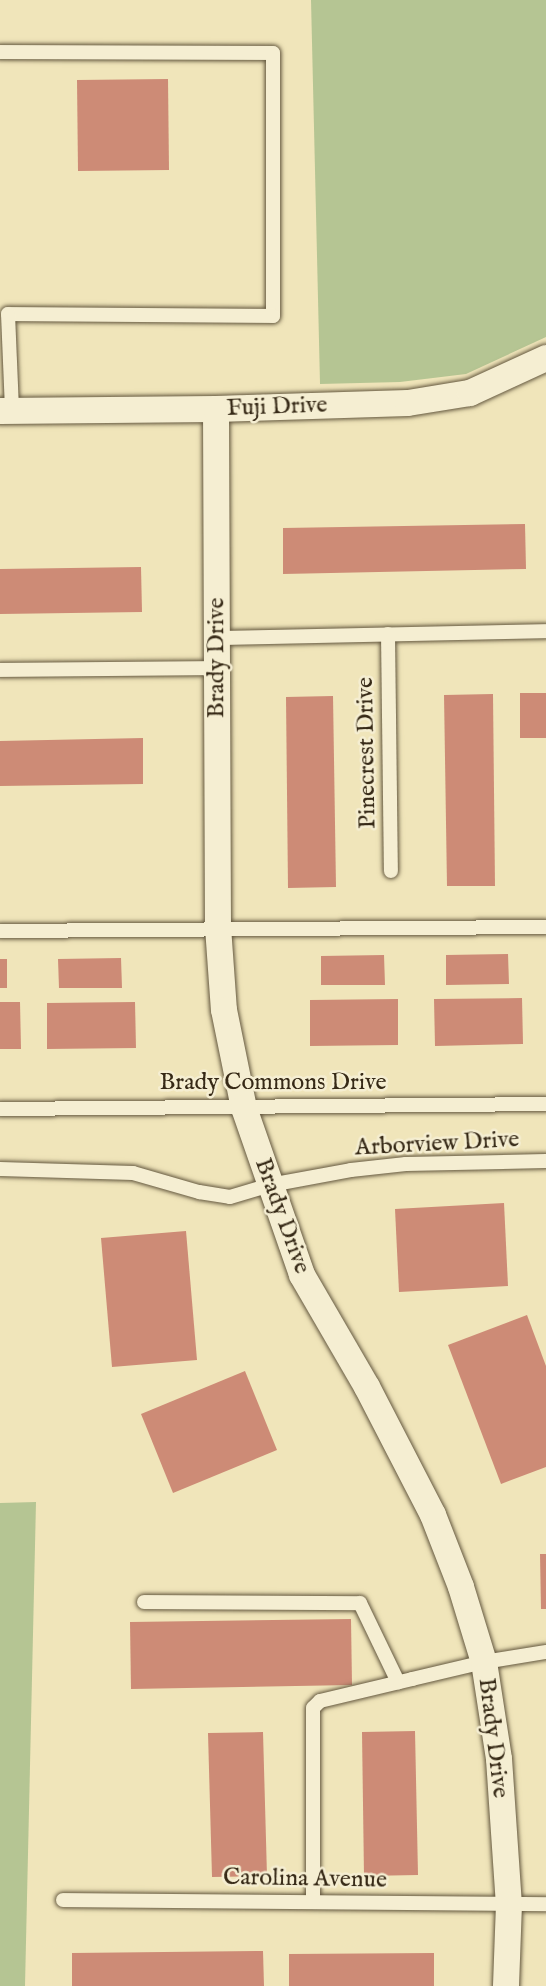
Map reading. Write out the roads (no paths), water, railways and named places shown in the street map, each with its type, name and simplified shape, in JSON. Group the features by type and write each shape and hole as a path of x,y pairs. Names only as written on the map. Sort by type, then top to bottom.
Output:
{"street":[{"name":"Fuji Drive","path":"6,410 216,409 408,403 470,393 546,358"},
{"name":"Brady Drive","path":"216,409 218,928 224,1010 244,1108 302,1275 367,1387 433,1516 461,1587 484,1662 499,1759 509,1904 506,1986"}],"lane":[{"path":"0,52 273,53 273,316 4,314 6,410"},
{"path":"217,638 546,631"},
{"name":"Pinecrest Drive","path":"388,634 391,870"},
{"path":"0,670 217,668"},
{"path":"0,930 546,927"},
{"name":"Brady Commons Drive","path":"0,1109 546,1104"},
{"name":"Arborview Drive","path":"0,1169 133,1173 199,1192 230,1197 270,1185 351,1170 406,1164 546,1161"},
{"path":"144,1602 360,1603 398,1682"},
{"path":"313,1901 313,1708 320,1702 398,1682 484,1662 546,1652"},
{"name":"Carolina Avenue","path":"63,1900 546,1904"}]}
